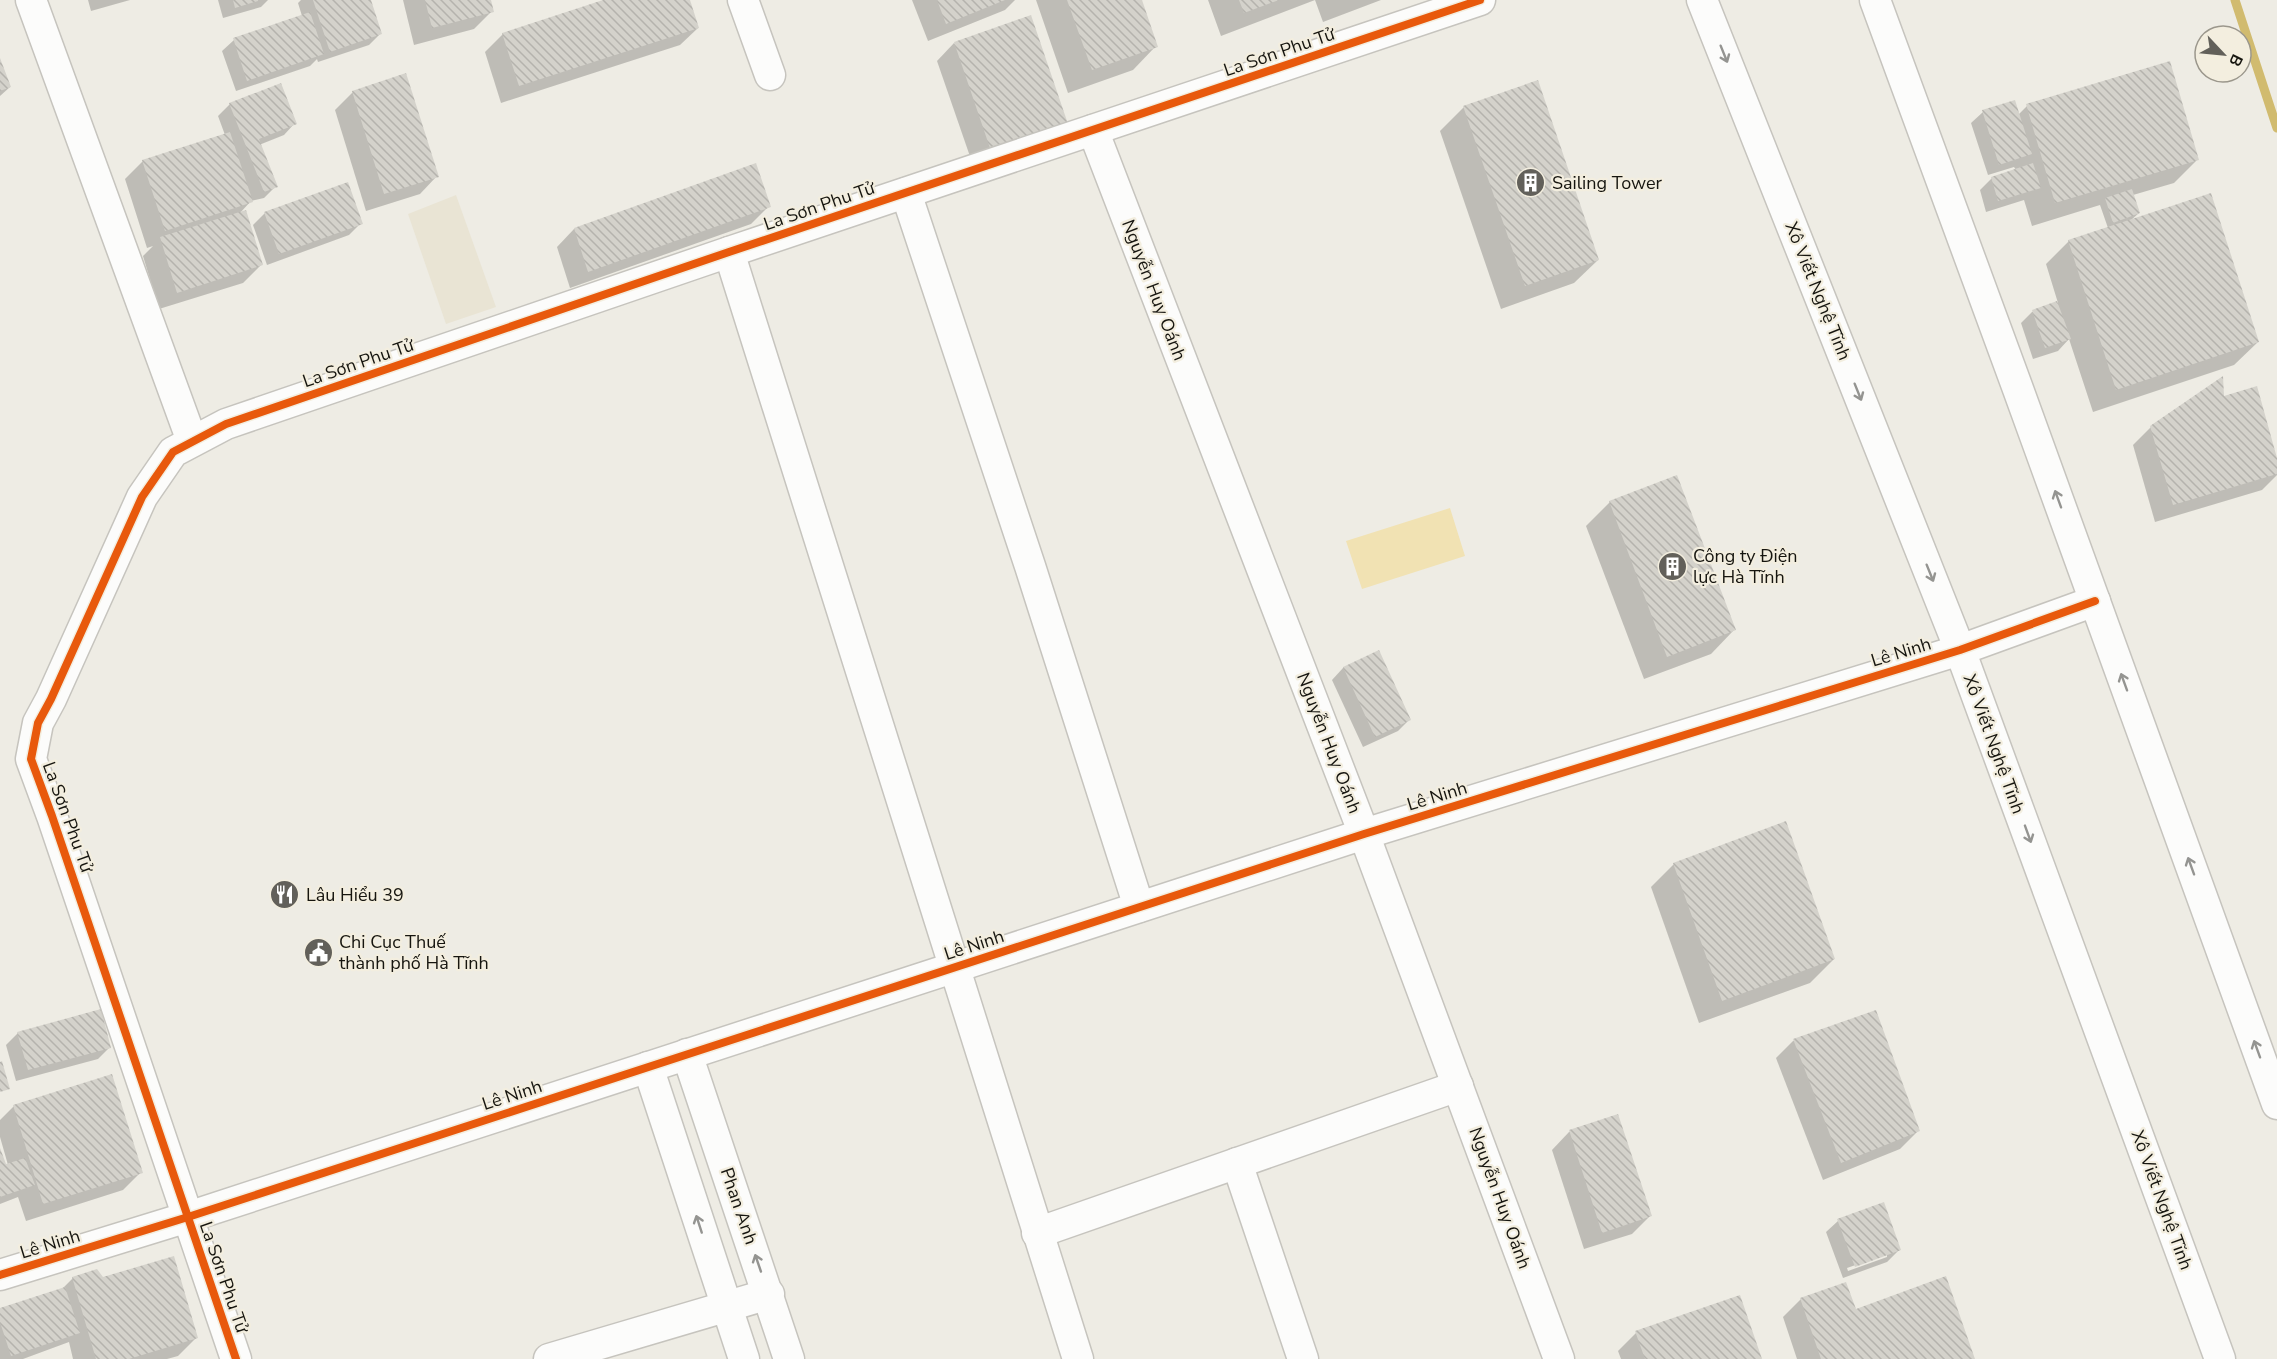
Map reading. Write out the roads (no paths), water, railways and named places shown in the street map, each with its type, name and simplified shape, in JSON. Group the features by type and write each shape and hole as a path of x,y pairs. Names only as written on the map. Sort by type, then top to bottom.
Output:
{"street":[{"path":"32,0 192,441"},
{"path":"743,0 770,75"},
{"name":"La Sơn Phu Tử","path":"236,1359 31,759 39,723 141,497 173,452 226,424 729,252 1480,0"},
{"name":"Xô Viết Nghệ Tĩnh","path":"1702,0 1960,650 2220,1359"},
{"path":"1875,0 2277,1104"},
{"name":"Nguyễn Huy Oánh","path":"1093,130 1364,834 1559,1359"},
{"path":"906,193 1030,566 1139,907"},
{"path":"729,252 1078,1359"},
{"name":"Lê Ninh","path":"0,1275 188,1217 1364,834 1960,650 2095,601"},
{"name":"Phan Anh","path":"687,1054 789,1359"},
{"path":"648,1067 744,1359"},
{"path":"1037,1233 1458,1086"},
{"path":"1236,1163 1304,1359"},
{"path":"549,1359 769,1294"}],"waterway":[{"path":"2235,0 2277,128"}],"place":[{"name":"Sailing Tower","path":"1531,183"},
{"name":"Công ty Điện lực Hà Tĩnh","path":"1672,566"},
{"name":"Lâu Hiểu 39","path":"285,895"},
{"name":"Chi Cục Thuế thành phố Hà Tĩnh","path":"318,952"}]}
